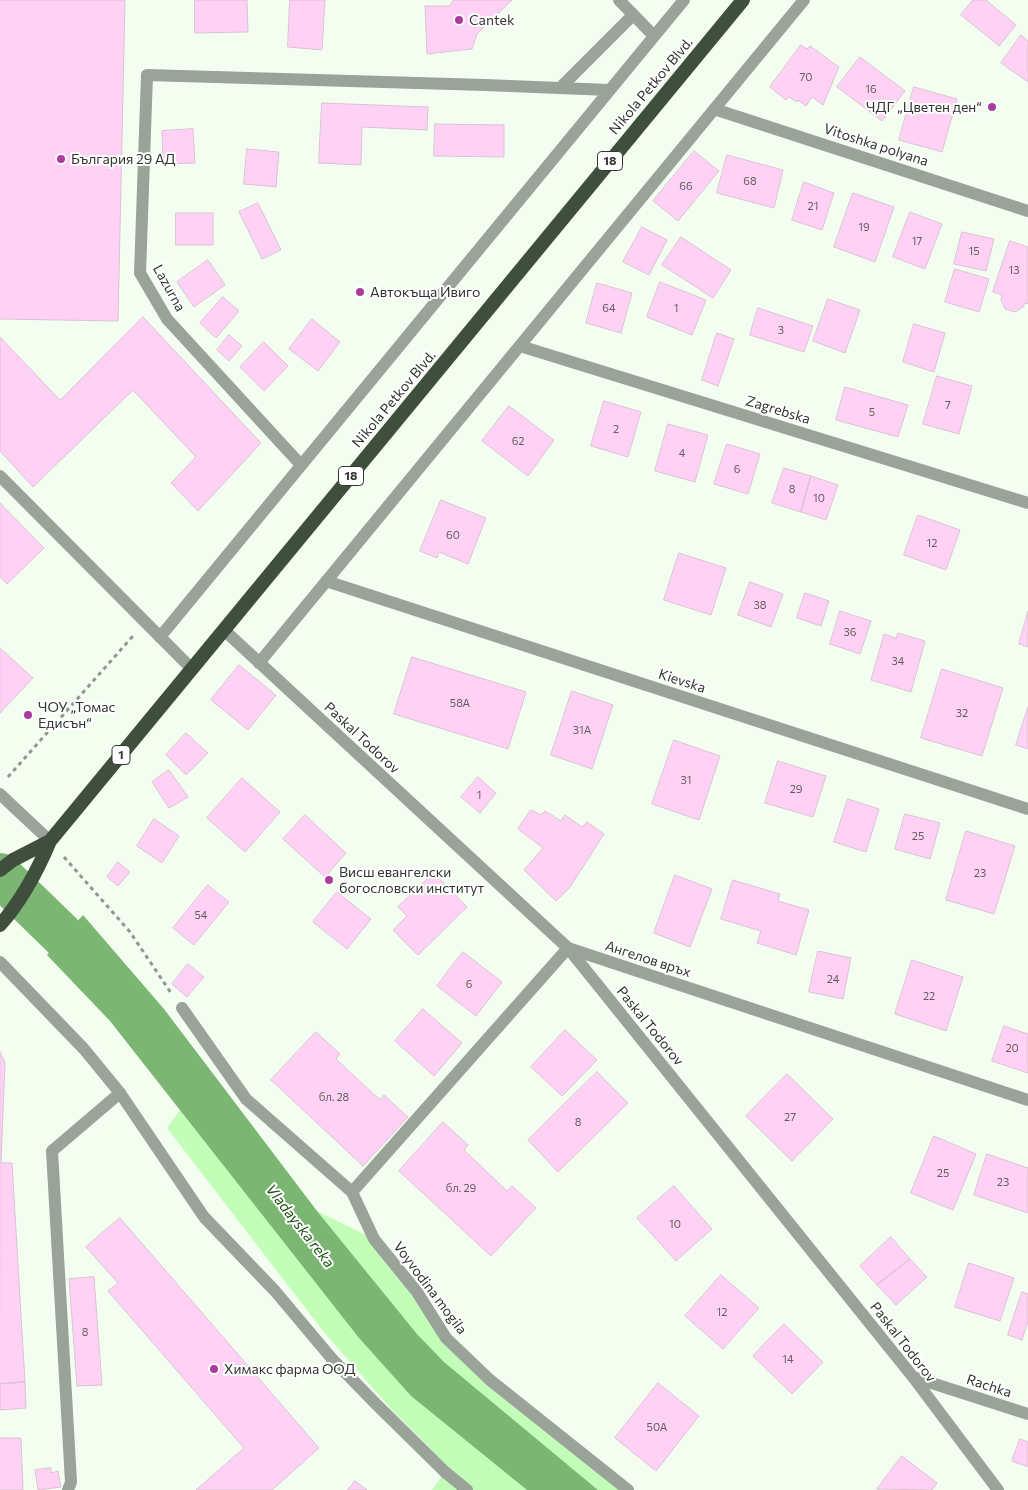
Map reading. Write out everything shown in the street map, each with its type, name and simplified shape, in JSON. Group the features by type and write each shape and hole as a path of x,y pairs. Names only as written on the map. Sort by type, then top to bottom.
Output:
{"highway":[{"name":"Nikola Petkov Blvd.","path":"1,924 19,901 40,866 50,841 743,0"},
{"name":"Nikola Petkov Blvd.","path":"0,870 50,841"}],"street":[{"path":"619,0 654,36"},
{"name":"Nikola Petkov Blvd.","path":"160,637 684,0"},
{"path":"259,663 804,0"},
{"path":"560,88 633,15"},
{"name":"Lazurna","path":"301,466 167,319 140,273 147,75 560,88"},
{"path":"560,88 609,90"},
{"name":"Vitoshka polyana","path":"714,109 1028,210"},
{"name":"Zagrebska","path":"520,346 1028,503"},
{"path":"0,476 192,669"},
{"name":"Kievska","path":"326,581 1028,809"},
{"name":"Paskal Todorov","path":"224,630 568,948 913,1377 998,1490"},
{"path":"0,794 50,841"},
{"path":"352,1192 568,948"},
{"name":"Ангелов връх","path":"568,948 1028,1100"},
{"path":"0,962 84,1049 120,1093 204,1217 377,1405 445,1472 467,1490"},
{"name":"Voyvodina mogila","path":"182,1008 246,1099 352,1192 374,1239 417,1292 446,1338 490,1380 628,1490"},
{"path":"68,1490 71,1482 52,1151 120,1093"},
{"name":"Rachka","path":"913,1377 1028,1414"}],"path":[{"path":"7,778 145,622"},
{"path":"50,841 130,932 182,1008"}],"shaded area":[{"path":"180,1110 359,1338 411,1396 527,1490 432,1490 445,1472 432,1450 391,1409 323,1331 167,1128"},
{"path":"317,1211 374,1239 446,1338 628,1490 598,1490 444,1362 417,1334"}],"water":[{"name":"Vladayska reka","path":"83,915 164,1009 317,1211 417,1334 444,1362 598,1490 527,1490 411,1396 359,1338 110,1021 47,955"}],"building":[{"name":"България 29 АД","path":"0,0 125,0 118,321 0,319"},
{"path":"195,0 247,0 248,32 195,33"},
{"path":"290,0 325,0 322,50 288,47"},
{"name":"Cantek","path":"454,0 512,0 477,34 472,49 427,54 425,6 449,6"},
{"path":"973,0 986,0 1016,25 999,46 961,15"},
{"path":"1021,35 1028,41 1028,82 1001,63"},
{"path":"801,45 807,49 810,46 839,67 823,105 812,97 806,106 798,100 797,102 789,97 786,100 770,87"},
{"path":"860,57 905,91 882,121 837,87"},
{"path":"914,87 957,99 942,152 899,140"},
{"path":"322,103 428,107 427,130 362,127 361,165 319,163"},
{"path":"435,124 504,125 504,157 434,156"},
{"path":"193,129 195,163 163,164 162,131"},
{"path":"247,149 279,152 276,187 244,184"},
{"path":"694,151 719,171 678,221 653,201"},
{"path":"727,155 783,170 774,208 717,193"},
{"path":"804,182 834,193 822,230 792,220"},
{"path":"853,193 894,207 875,262 834,247"},
{"path":"258,203 281,250 262,259 239,212"},
{"path":"910,212 942,224 925,269 893,257"},
{"path":"176,213 213,213 213,245 176,245"},
{"path":"642,227 667,240 649,275 623,262"},
{"path":"962,232 994,239 986,271 954,264"},
{"path":"681,237 731,270 713,298 662,265"},
{"path":"1010,241 1028,247 1028,304 1025,303 1023,307 1015,312 1005,309 1001,300 1002,295 993,292"},
{"path":"208,260 225,285 194,307 177,282"},
{"path":"955,269 989,279 979,312 945,302"},
{"path":"660,282 706,300 692,335 647,317"},
{"path":"597,283 632,293 621,333 586,323"},
{"path":"223,297 239,311 216,338 200,323"},
{"path":"828,299 860,310 845,353 813,341"},
{"path":"758,308 813,326 804,352 750,335"},
{"path":"143,317 261,443 198,511 171,483 196,457 133,390 33,487 0,451 0,337 60,400"},
{"path":"312,319 340,342 318,371 289,349"},
{"path":"914,324 945,333 934,372 903,362"},
{"path":"717,333 734,339 718,386 702,380"},
{"path":"229,335 242,346 229,361 217,350"},
{"path":"264,342 288,366 264,391 240,367"},
{"path":"937,376 972,386 959,434 923,424"},
{"path":"845,387 908,405 898,437 836,420"},
{"path":"604,401 641,412 628,457 591,446"},
{"path":"509,406 554,440 528,476 482,441"},
{"path":"668,424 708,435 695,482 655,471"},
{"path":"727,444 760,454 748,494 714,484"},
{"path":"784,468 811,476 801,512 772,503"},
{"path":"811,476 838,485 826,520 801,512"},
{"path":"441,500 486,518 468,564 439,552 437,558 420,551"},
{"path":"0,503 44,548 7,584 0,577"},
{"path":"918,515 960,530 946,570 904,555"},
{"path":"679,553 726,568 711,615 664,600"},
{"path":"750,582 783,594 771,627 738,615"},
{"path":"805,593 829,601 821,626 797,618"},
{"path":"840,611 871,621 860,654 830,644"},
{"path":"1028,611 1028,647 1019,644"},
{"path":"898,633 925,641 911,692 871,680 884,634 896,638"},
{"path":"0,648 33,678 0,713"},
{"path":"412,657 526,692 508,749 394,714"},
{"path":"239,665 276,695 248,730 211,700"},
{"path":"942,669 1003,688 982,756 921,738"},
{"path":"572,691 613,705 592,769 551,755"},
{"path":"1028,707 1028,749 1016,745"},
{"path":"186,733 208,753 186,775 166,755"},
{"path":"674,740 720,756 699,820 652,804"},
{"path":"778,761 826,776 813,817 765,803"},
{"path":"169,770 188,797 169,808 152,782"},
{"path":"478,777 496,793 480,813 461,797"},
{"path":"242,778 280,812 245,852 207,818"},
{"path":"848,799 879,809 866,852 834,842"},
{"path":"531,810 541,815 545,811 561,821 565,815 582,827 587,822 604,834 570,887 556,901 524,870 543,848 518,829"},
{"path":"905,814 940,823 930,859 895,849"},
{"path":"305,815 346,853 325,877 283,839"},
{"path":"154,819 179,836 162,863 137,846"},
{"path":"966,831 1015,846 994,914 946,900"},
{"path":"118,862 130,872 118,886 107,877"},
{"path":"434,873 467,907 418,955 393,930 407,916 398,907"},
{"path":"675,875 712,889 690,947 654,933"},
{"path":"733,880 780,894 778,901 809,910 796,955 757,943 761,931 721,919"},
{"path":"208,885 229,902 194,945 173,928"},
{"path":"337,892 371,919 347,949 313,922"},
{"path":"818,951 851,958 843,999 809,992"},
{"path":"463,952 502,982 476,1016 437,986"},
{"path":"912,960 963,977 946,1031 895,1014"},
{"path":"188,964 204,977 187,997 172,984"},
{"path":"423,1009 462,1043 434,1076 395,1041"},
{"path":"1004,1026 1028,1034 1028,1073 992,1061"},
{"path":"565,1030 597,1060 562,1096 531,1067"},
{"path":"316,1032 340,1054 336,1059 380,1100 384,1095 408,1117 363,1166 271,1080"},
{"path":"0,1052 5,1063 1,1163 12,1163 25,1382 0,1384"},
{"path":"597,1072 628,1103 558,1172 528,1140"},
{"path":"787,1074 833,1119 792,1161 746,1116"},
{"path":"443,1122 468,1145 464,1150 507,1191 512,1186 536,1208 491,1256 399,1171"},
{"path":"934,1136 976,1154 953,1210 911,1193"},
{"path":"987,1154 1028,1168 1028,1213 974,1195"},
{"path":"674,1186 712,1229 676,1261 637,1218"},
{"name":"Химакс фарма ООД","path":"120,1218 319,1448 272,1490 196,1490 244,1448 108,1291 118,1283 86,1247"},
{"path":"891,1237 910,1259 877,1285 860,1266"},
{"path":"910,1259 927,1277 896,1305 877,1285"},
{"path":"969,1263 1014,1278 1000,1321 955,1307"},
{"path":"721,1275 759,1308 723,1349 685,1316"},
{"path":"94,1277 102,1385 77,1386 69,1279"},
{"path":"1022,1292 1028,1294 1028,1321 1022,1340 1008,1335"},
{"path":"784,1324 823,1362 792,1394 753,1356"},
{"path":"25,1382 26,1408 0,1410 0,1384"},
{"path":"658,1383 699,1416 656,1471 615,1438"},
{"path":"0,1438 21,1438 23,1490 0,1490"},
{"path":"1020,1439 1028,1442 1028,1467 1012,1461"},
{"path":"902,1456 937,1483 932,1490 877,1489"},
{"path":"51,1468 51,1473 58,1471 61,1487 38,1490 35,1470"},
{"path":"355,1481 367,1490 348,1490"}],"waterway":[{"path":"0,875 105,980"}],"place":[{"name":"Cantek","path":"459,20"},
{"name":"ЧДГ „Цветен ден“","path":"992,107"},
{"name":"България 29 АД","path":"61,159"},
{"name":"Автокъща Ивиго","path":"360,292"},
{"name":"ЧОУ „Томас Едисън“","path":"28,715"},
{"name":"Висш евангелски богословски институт","path":"329,880"},
{"name":"Химакс фарма ООД","path":"214,1369"}]}
